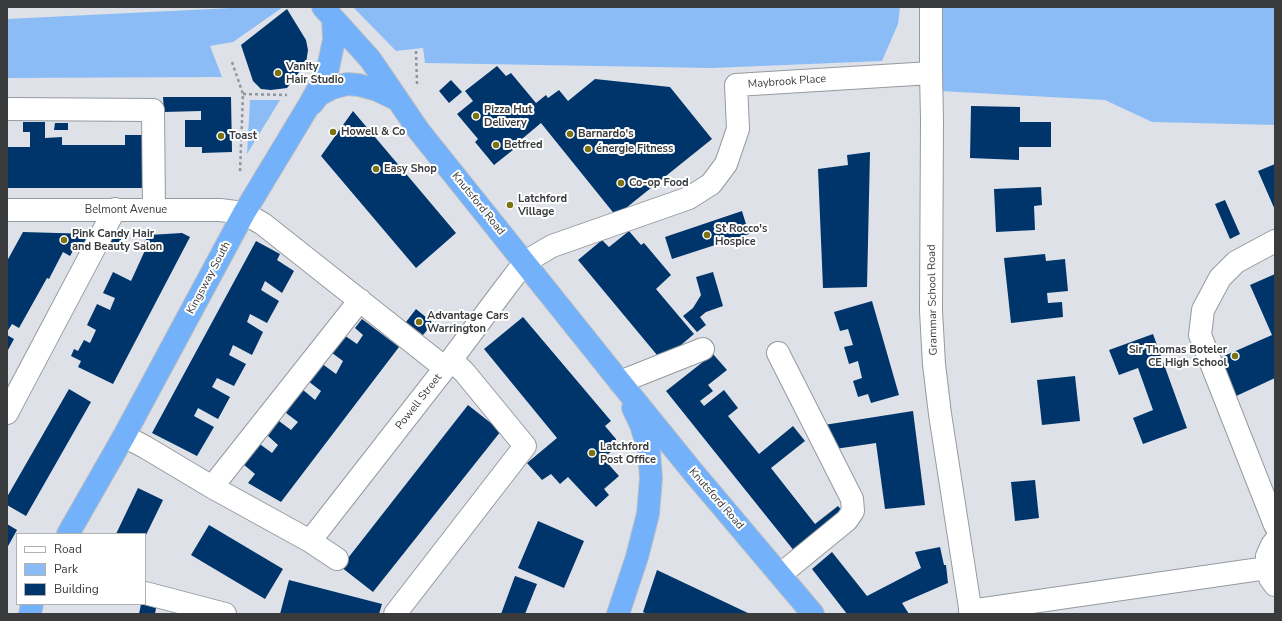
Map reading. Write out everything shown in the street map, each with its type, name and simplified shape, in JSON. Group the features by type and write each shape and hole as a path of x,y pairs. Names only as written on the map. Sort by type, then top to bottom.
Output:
{"highway":[{"name":"Knutsford Road","path":"328,13 370,59 419,131 620,382 693,472 781,574 813,614"},
{"name":"Kingsway South","path":"69,533 124,436 244,213 300,101 327,73 334,40 328,13"},
{"path":"300,101 319,96 332,88 347,84 359,85 377,90 396,99"},
{"name":"Knutsford Road","path":"618,614 638,557 648,514 651,478 649,451 641,425 620,382"}],"street":[{"name":"Grammar School Road","path":"931,7 932,119 930,311 940,414 970,612"},
{"name":"Maybrook Place","path":"525,262 552,246 689,198 711,184 726,164 738,129 736,85 931,73"},
{"path":"7,109 153,110 154,209"},
{"name":"Belmont Avenue","path":"7,211 154,209 220,210 244,213"},
{"path":"7,413 115,210"},
{"path":"244,213 263,224 360,300 448,364 465,372 525,446 395,614"},
{"path":"1275,241 1236,262 1220,278 1204,310 1200,335 1275,525"},
{"name":"Powell Street","path":"310,541 448,364 525,262"},
{"path":"212,487 360,300"},
{"path":"620,382 703,349"},
{"path":"778,353 852,499 853,511 848,520 781,574"},
{"path":"124,436 310,541 337,559"},
{"path":"970,612 1271,576 1267,556 1275,541"},
{"path":"146,593 225,614"}],"path":[{"path":"232,62 244,94 240,174"},
{"path":"244,94 300,101"}],"green space":[{"path":"252,7 283,7 233,42 210,46 222,77 7,78 7,19"},
{"path":"353,7 900,7 898,24 882,61 712,68 425,63 423,48 396,51"},
{"path":"942,7 1275,7 1275,125 1152,122 1105,100 940,91"},
{"path":"250,100 280,100 247,154"}],"building":[{"path":"287,9 306,40 308,50 306,63 287,88 271,90 261,89 253,81 241,45"},
{"path":"497,66 506,76 511,73 536,103 546,95 548,98 559,90 568,101 595,79 670,87 712,139 616,216 541,123 516,144 518,146 494,165 475,142 478,139 457,114 473,101 465,91"},
{"path":"451,80 462,92 449,103 439,91"},
{"path":"163,97 231,97 232,152 202,153 202,147 185,147 185,120 201,120 201,111 164,112"},
{"path":"971,106 1020,107 1020,122 1051,122 1051,147 1019,147 1019,160 970,158"},
{"path":"353,111 456,233 416,268 321,156"},
{"path":"23,122 45,122 45,138 62,137 62,145 125,145 125,135 145,135 145,188 7,188 7,147 30,147 30,132 23,132"},
{"path":"55,123 68,123 68,130 54,130"},
{"path":"870,152 867,287 823,288 818,169 848,165 847,155"},
{"path":"1275,164 1275,210 1258,171"},
{"path":"1041,187 1042,205 1034,206 1035,230 996,232 994,189"},
{"path":"1225,200 1240,234 1230,239 1215,204"},
{"name":"St Rocco's Hospice","path":"742,211 749,234 672,259 665,237"},
{"path":"629,231 641,245 644,243 671,275 656,289 694,334 662,361 578,260 602,240 609,247"},
{"path":"23,232 92,234 83,252 75,247 70,256 63,252 49,279 47,278 19,328 12,324 7,332 7,261"},
{"path":"182,233 190,237 113,384 78,367 81,361 71,356 74,349 78,351 84,340 90,343 96,330 87,325 97,304 110,310 115,298 103,293 113,272 131,281 147,246 143,244 149,235"},
{"path":"106,234 121,234 121,251 106,251"},
{"path":"256,241 280,254 277,260 294,271 282,293 265,281 261,290 279,301 267,323 250,314 247,322 263,332 252,355 233,345 229,355 246,364 234,386 217,378 212,387 230,397 218,419 198,408 194,416 214,427 197,456 152,433"},
{"path":"1045,254 1046,261 1065,259 1068,291 1047,293 1048,303 1062,302 1063,317 1011,323 1004,258"},
{"path":"713,272 723,306 706,312 700,317 706,325 697,332 683,316 693,308 701,295 696,277"},
{"path":"1275,274 1275,378 1232,398 1215,360 1272,335 1250,285"},
{"path":"872,301 899,395 871,403 868,394 858,397 853,381 862,378 858,361 849,364 844,347 853,345 848,329 840,331 834,312"},
{"name":"Advantage Cars Warrington","path":"416,309 433,323 423,335 406,322"},
{"path":"523,317 611,421 605,426 616,439 616,448 603,458 619,476 604,489 609,495 596,507 568,477 560,484 551,474 542,480 527,463 557,438 484,349"},
{"path":"362,319 399,347 281,502 248,483 255,474 243,464 257,442 272,453 278,445 268,436 279,421 291,430 298,422 286,413 302,389 315,400 321,391 308,381 321,363 336,374 343,361 328,350 341,333 357,344 363,335 355,328"},
{"path":"1153,334 1187,428 1143,444 1133,418 1153,410 1138,368 1119,375 1109,350"},
{"path":"7,335 14,339 7,352"},
{"path":"713,354 727,370 708,385 713,391 700,401 704,406 724,390 738,408 728,416 759,454 793,426 805,441 771,468 815,524 838,506 844,513 795,552 666,391"},
{"path":"1075,376 1080,421 1042,425 1037,380"},
{"path":"69,389 91,402 26,516 7,505 7,497"},
{"path":"468,405 501,431 373,592 341,567"},
{"path":"913,411 925,505 885,509 876,443 835,449 824,425"},
{"path":"1035,480 1039,518 1015,521 1011,482"},
{"path":"138,488 163,500 146,535 146,533 116,533"},
{"path":"538,521 584,541 564,588 518,568"},
{"path":"7,524 17,530 7,548"},
{"path":"209,525 283,569 265,599 191,555"},
{"path":"940,547 944,565 946,565 948,583 902,603 909,614 847,614 812,569 832,552 867,596 921,568 915,552"},
{"path":"657,570 750,614 647,614 643,612"},
{"path":"515,576 537,584 525,614 501,614"},
{"path":"289,580 382,604 379,614 280,614"},
{"path":"141,605 156,608 155,614 139,614"}],"place":[{"name":"Vanity Hair Studio","path":"278,73"},
{"name":"Pizza Hut Delivery","path":"476,116"},
{"name":"Howell & Co","path":"333,132"},
{"name":"Barnardo's","path":"570,134"},
{"name":"Toast","path":"221,136"},
{"name":"Betfred","path":"496,145"},
{"name":"énergie Fitness","path":"588,149"},
{"name":"Easy Shop","path":"376,169"},
{"name":"Co-op Food","path":"621,183"},
{"name":"Latchford Village","path":"510,205"},
{"name":"St Rocco's Hospice","path":"707,235"},
{"name":"Pink Candy Hair and Beauty Salon","path":"64,240"},
{"name":"Advantage Cars Warrington","path":"419,322"},
{"name":"Sir Thomas Boteler CE High School","path":"1235,356"},
{"name":"Latchford Post Office","path":"592,453"}]}
